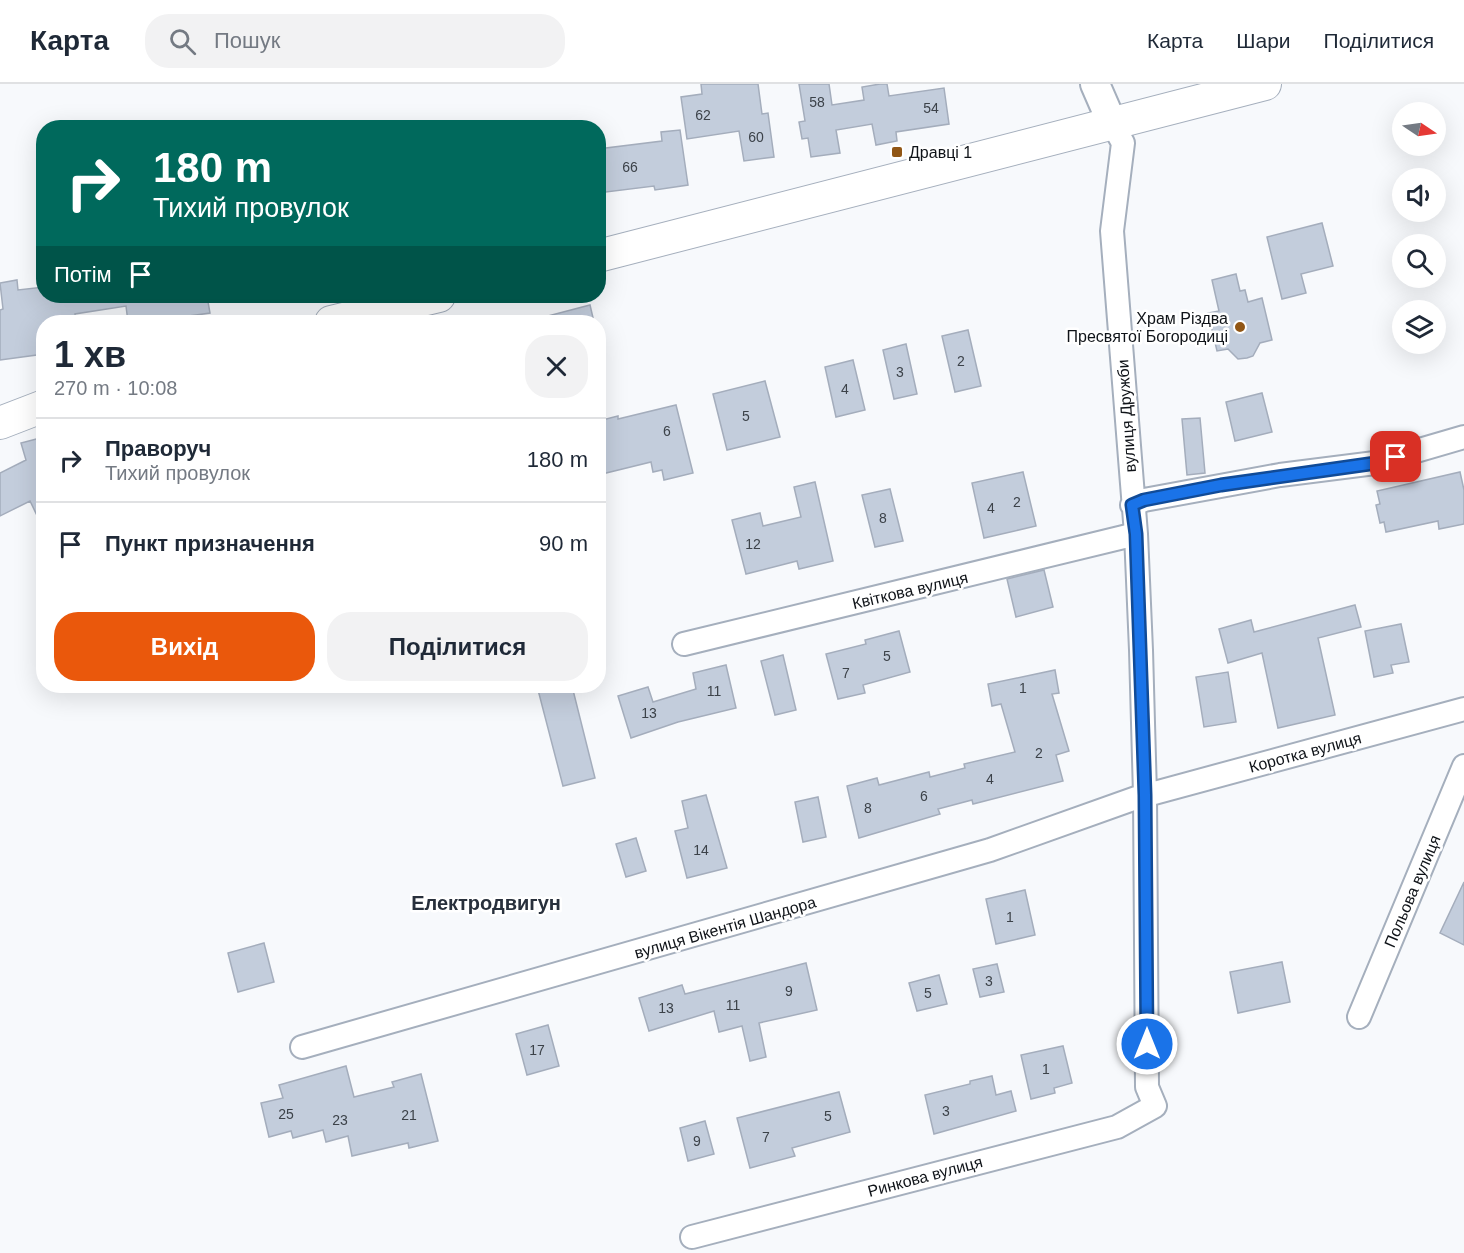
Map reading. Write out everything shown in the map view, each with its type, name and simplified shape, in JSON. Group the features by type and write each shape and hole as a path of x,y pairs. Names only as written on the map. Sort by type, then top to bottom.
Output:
{"main road":[{"path":"606,254 1265,84"},
{"path":"360,315 410,303"},
{"path":"0,423 36,409"}],"street":[{"path":"1095,84 1112,123"},
{"name":"вулиця Дружби","path":"1112,123 1123,143 1112,231 1136,534 1145,795 1147,1087 1155,1106"},
{"path":"1132,505 1144,500 1221,485 1376,463 1464,436"},
{"name":"Квіткова вулиця","path":"684,644 1136,534"},
{"name":"Коротка вулиця","path":"1145,795 1464,709"},
{"name":"Польова вулиця","path":"1359,1017 1464,766"},
{"name":"вулиця Вікентія Шандора","path":"302,1047 990,850 1145,795"},
{"name":"Ринкова вулиця","path":"692,1237 1117,1127 1155,1106"}],"building":[{"path":"701,84 758,84 762,114 768,113 774,157 744,161 739,131 687,139 681,97 702,94"},
{"path":"799,84 829,84 832,105 864,100 862,87 880,84 887,84 889,96 944,88 949,124 896,132 897,141 876,145 872,124 836,130 840,153 811,157 808,138 802,139 799,122 805,121"},
{"path":"680,130 688,185 655,190 654,186 606,192 606,148 662,141 661,132"},
{"path":"1322,223 1333,266 1301,274 1306,293 1282,299 1267,237"},
{"name":"Храм Різдва Пресвятої Богородиці","path":"1236,274 1240,291 1245,290 1248,302 1262,298 1272,340 1260,343 1253,356 1238,359 1228,349 1217,351 1208,313 1219,311 1212,280"},
{"path":"17,280 18,290 36,288 36,303 208,303 210,313 127,315 126,306 75,315 36,315 36,355 0,360 0,310 3,309 0,283"},
{"path":"590,305 592,315 552,315"},
{"path":"968,330 981,386 955,392 942,336"},
{"path":"906,344 917,394 894,399 883,350"},
{"path":"853,360 865,410 836,417 825,367"},
{"path":"765,381 780,437 727,450 713,394"},
{"path":"1262,393 1272,432 1235,441 1226,402"},
{"path":"676,405 693,473 664,480 662,470 653,472 651,462 606,473 606,419 618,416 618,419"},
{"path":"1200,418 1205,473 1187,475 1182,419"},
{"path":"36,439 36,513 30,501 0,516 0,473 26,460 21,443"},
{"path":"1023,472 1036,526 984,538 972,483"},
{"path":"1460,472 1464,490 1464,524 1439,529 1438,521 1386,532 1384,522 1380,523 1376,505 1380,504 1377,491"},
{"path":"815,482 833,561 799,569 797,561 746,574 732,520 760,513 763,526 801,517 794,487"},
{"path":"890,489 903,541 875,547 862,495"},
{"path":"1044,570 1053,607 1016,617 1007,579"},
{"path":"1355,605 1361,627 1318,638 1335,715 1278,728 1262,653 1228,663 1219,629 1251,620 1254,632"},
{"path":"1401,624 1409,662 1391,665 1393,673 1374,677 1365,631"},
{"path":"899,631 910,672 863,685 865,693 838,699 826,654 866,644 865,640"},
{"path":"783,655 796,710 775,715 761,661"},
{"path":"726,665 736,708 678,722 631,738 618,696 648,687 653,702 696,689 693,673"},
{"path":"1055,670 1059,693 1052,694 1069,751 1056,755 1063,781 973,804 972,800 938,809 940,814 859,838 847,786 877,778 879,785 929,772 930,777 965,768 964,764 1015,752 1001,704 992,706 988,684"},
{"path":"1228,672 1236,722 1204,727 1196,677"},
{"path":"539,693 574,693 595,778 563,786"},
{"path":"706,795 727,868 687,878 675,831 688,828 682,801"},
{"path":"818,797 826,837 803,842 795,802"},
{"path":"636,838 646,871 626,877 616,844"},
{"path":"1464,882 1464,945 1440,933"},
{"path":"1025,890 1035,935 996,944 986,899"},
{"path":"264,943 274,982 238,992 228,953"},
{"path":"1282,962 1290,1002 1238,1013 1230,972"},
{"path":"806,963 817,1010 759,1023 766,1057 750,1061 742,1026 719,1032 714,1011 649,1031 639,998 682,985 685,994"},
{"path":"997,964 1004,992 980,997 973,969"},
{"path":"939,975 947,1004 917,1011 909,983"},
{"path":"548,1025 559,1066 527,1075 516,1034"},
{"path":"1063,1046 1072,1083 1054,1088 1055,1093 1031,1099 1021,1055"},
{"path":"346,1066 354,1097 394,1087 392,1082 421,1074 438,1141 409,1148 408,1143 352,1156 348,1136 326,1142 323,1130 293,1138 291,1131 269,1137 261,1103 283,1098 279,1085"},
{"path":"992,1076 996,1095 1011,1091 1016,1111 934,1134 925,1095"},
{"path":"839,1092 850,1132 792,1148 795,1156 750,1168 737,1118"},
{"path":"705,1121 714,1154 688,1161 680,1128"}],"place":[{"name":"Дравці 1","path":"897,152"},
{"name":"Храм Різдва Пресвятої Богородиці","path":"1240,327"}],"district":[{"name":"Електродвигун","path":"486,903"}],"route":[{"path":"1147,1044 1145,795 1136,534 1132,505 1144,500 1190,491 1280,475 1376,463 1396,457"}]}
